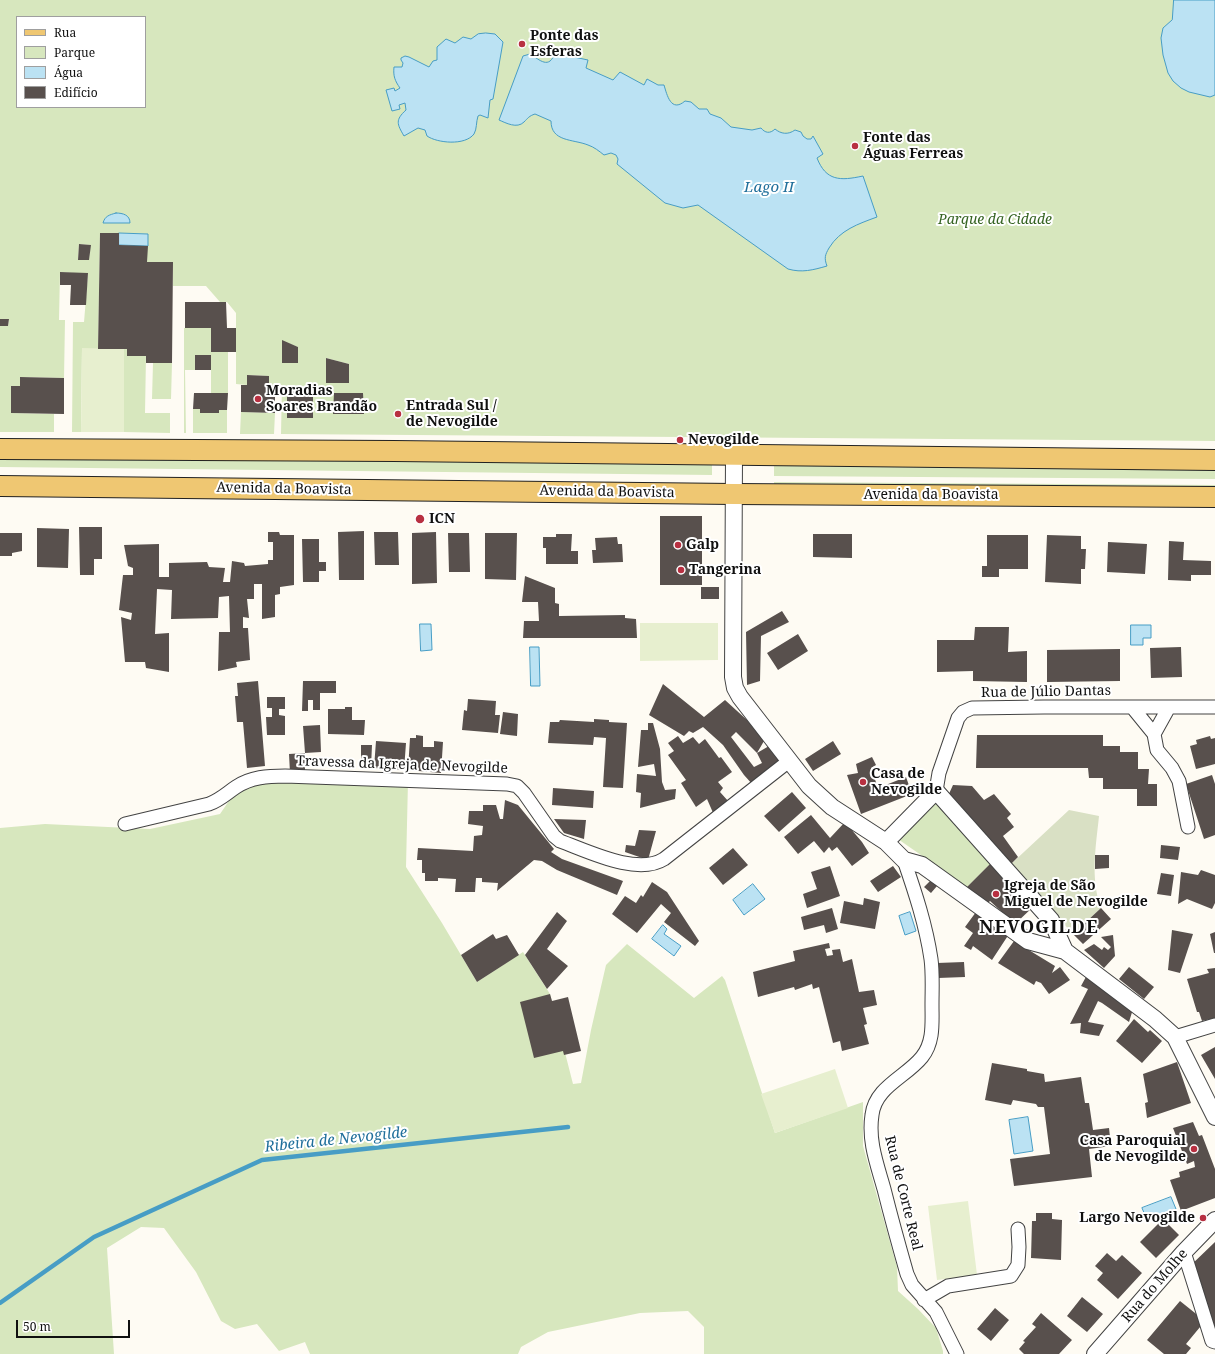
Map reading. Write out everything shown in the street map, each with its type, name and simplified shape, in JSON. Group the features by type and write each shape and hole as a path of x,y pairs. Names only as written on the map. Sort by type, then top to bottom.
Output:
{"main road":[{"path":"0,449 394,451 1215,460"},
{"name":"Avenida da Boavista","path":"0,486 734,494 1215,497"}],"street":[{"path":"734,455 733,677 740,697 809,786 832,807 886,842 904,860 922,865 1028,941 1065,951 1155,1019 1175,1037 1215,1117"},
{"path":"1132,707 1154,734 1157,750 1172,768 1179,781 1188,827"},
{"path":"1154,734 1168,707"},
{"name":"Rua de Júlio Dantas","path":"936,792 939,773 958,718 963,712 972,708 1215,707"},
{"name":"Travessa da Igreja de Nevogilde","path":"125,824 209,804 242,784 255,778 269,776 507,784 517,786 524,793 554,836 560,842 624,864 642,865 652,864 664,859 789,761"},
{"path":"886,842 936,792 1051,920 1065,951"},
{"name":"Rua de Corte Real","path":"904,860 919,906 931,961 932,1030 930,1042 924,1055 914,1067 881,1093 874,1103 871,1141 907,1274 912,1285 936,1312 957,1354"},
{"path":"1175,1037 1215,1025"},
{"name":"Rua do Molhe","path":"1095,1354 1184,1252 1215,1220"},
{"path":"924,1300 948,1286 1011,1276 1018,1265 1018,1229"},
{"path":"1184,1252 1212,1341 1215,1342"}],"green space":[{"name":"Parque da Cidade","path":"0,0 1215,0 1215,441 281,434 282,385 269,385 268,376 248,375 247,385 236,384 236,313 227,302 220,302 206,286 173,286 173,262 147,262 147,234 100,233 98,349 82,349 81,432 72,432 73,322 84,322 88,274 60,272 59,320 65,320 64,378 21,377 20,386 11,386 11,413 54,414 54,432 0,432 0,326 8,326 9,320 0,319","holes":["79,244 90,245 89,260 78,260","282,341 298,347 298,363 282,362","326,358 349,364 326,383"]},
{"path":"184,328 211,328 211,352 228,352 228,393 211,393 211,355 195,370 185,370 186,433 184,433"},
{"path":"82,348 124,349 124,432 81,432"},
{"path":"124,349 127,349 127,356 146,356 145,413 170,413 170,433 124,432"},
{"path":"153,363 172,363 171,399 152,399"},
{"path":"193,409 200,409 201,413 219,413 219,410 227,410 227,433 193,433"},
{"path":"241,412 275,413 274,434 240,434"},
{"path":"0,457 712,464 712,475 0,467"},
{"path":"774,465 1215,468 1215,479 774,476"},
{"path":"774,482 1215,485 1215,488 774,485"},
{"path":"640,623 718,623 718,660 640,661"},
{"path":"408,781 406,867 442,923 477,982 523,952 550,994 573,1084 581,1083 591,1030 606,965 627,944 694,998 722,976 725,980 775,1133 863,1102 863,1146 897,1267 898,1291 936,1328 943,1354 704,1354 704,1327 688,1311 640,1313 548,1332 521,1347 518,1354 310,1354 305,1342 279,1351 257,1324 235,1329 221,1321 196,1272 164,1228 141,1227 107,1248 114,1354 0,1354 0,828 45,824 150,829 220,814 235,792 259,782"},
{"path":"935,798 992,862 967,887 895,837"},
{"path":"1069,810 1099,816 1095,850 1095,874 1101,908 1073,934 1010,865"},
{"path":"835,1069 848,1108 775,1133 761,1094"},
{"path":"968,1201 977,1275 937,1280 928,1206"}],"water":[{"path":"1174,0 1215,0 1215,95 1210,97 1189,92 1181,88 1173,81 1168,73 1163,55 1161,38 1163,28 1172,20"},
{"path":"478,34 495,34 503,42 493,99 490,100 488,118 480,115 478,116 474,134 470,138 458,142 444,142 437,140 427,136 425,130 418,128 404,136 398,122 406,110 405,103 399,105 400,109 392,111 386,90 394,88 395,91 400,88 395,78 394,67 402,67 403,63 401,58 405,56 409,57 429,67 433,61 437,60 437,47 446,39 455,43 463,37 471,39"},
{"name":"Lago II","path":"555,53 588,60 586,68 613,80 620,72 644,85 647,79 658,85 664,85 668,98 673,104 680,104 685,101 691,102 699,109 707,109 710,114 721,118 731,127 752,130 761,128 768,132 775,129 785,133 790,133 795,130 801,132 807,139 811,139 813,136 823,154 817,158 821,166 829,175 841,179 863,176 877,217 850,228 838,237 829,248 825,257 827,266 803,271 788,269 698,205 683,208 665,203 617,164 618,159 616,155 611,153 604,155 590,146 564,139 555,133 552,128 551,121 535,114 518,125 512,125 499,120 523,56 530,54 541,61 547,62 553,58"},
{"path":"116,213 126,215 130,220 130,223 103,223 108,216"},
{"path":"119,233 148,234 148,246 119,245"},
{"path":"420,624 431,624 432,650 421,651"},
{"path":"1131,625 1151,625 1151,638 1143,638 1143,645 1131,645"},
{"path":"530,647 539,647 540,686 531,686"},
{"path":"753,884 765,899 744,915 733,900"},
{"path":"910,912 916,931 905,935 899,916"},
{"path":"663,925 667,929 664,934 681,946 674,956 652,939"},
{"path":"1028,1117 1033,1151 1014,1154 1009,1120"},
{"path":"1171,1197 1176,1209 1147,1220 1142,1208"}],"building":[{"path":"100,233 119,233 119,245 148,246 147,262 173,262 172,363 146,363 146,356 127,356 127,349 98,349"},
{"path":"79,244 91,245 89,260 78,260"},
{"path":"60,272 88,273 86,305 70,305 71,285 60,285"},
{"path":"185,302 226,302 227,328 236,328 236,352 211,352 211,328 185,328"},
{"path":"0,319 9,319 8,326 0,326"},
{"path":"282,340 298,347 298,363 282,363"},
{"path":"195,355 211,355 211,370 195,370"},
{"path":"326,358 349,364 349,383 326,383"},
{"name":"Moradias Soares Brandão","path":"247,375 269,376 269,385 275,385 275,413 241,412 241,385 247,385"},
{"path":"20,377 64,378 64,414 11,413 11,386 20,386"},
{"path":"313,389 313,418 287,418 287,390"},
{"path":"194,393 228,393 227,410 219,410 219,413 200,413 200,409 193,409"},
{"path":"334,393 363,393 364,414 333,414"},
{"path":"660,516 702,516 702,585 660,585"},
{"path":"79,527 102,527 102,559 94,559 94,575 80,575"},
{"path":"37,528 69,529 68,568 37,567"},
{"path":"364,531 364,580 339,580 338,532"},
{"path":"268,532 279,532 280,535 294,535 294,585 280,587 280,594 275,595 275,617 262,619 262,584 254,584 254,599 247,599 249,618 243,617 243,628 248,628 250,660 236,662 237,667 218,671 219,632 230,632 229,596 219,597 218,618 171,619 172,590 157,589 155,634 169,633 169,672 146,668 145,662 125,662 121,617 131,620 132,613 119,610 123,575 133,575 133,568 128,566 124,545 159,544 159,577 169,577 169,563 207,562 209,567 225,568 223,582 230,582 232,561 244,563 245,566 268,564 268,560 273,560 273,542 268,542"},
{"path":"374,532 398,532 399,565 375,565"},
{"path":"436,532 437,583 412,584 412,533"},
{"path":"0,533 22,533 22,551 12,553 12,556 0,556"},
{"path":"448,533 469,533 470,572 449,572"},
{"path":"485,533 517,533 516,580 485,579"},
{"path":"556,534 572,534 571,551 578,551 578,564 546,564 546,548 543,548 543,537 556,537"},
{"path":"813,534 852,534 852,558 813,557"},
{"path":"987,535 1028,535 1028,569 999,569 999,577 982,577 982,566 987,566"},
{"path":"1047,535 1081,536 1081,549 1086,549 1085,569 1081,569 1081,584 1045,582"},
{"path":"617,537 618,544 622,544 623,562 593,563 592,550 596,550 595,538"},
{"path":"302,539 319,539 319,562 326,562 326,571 319,571 319,582 303,582"},
{"path":"1169,541 1184,542 1183,560 1211,561 1211,575 1191,575 1191,581 1168,580"},
{"path":"1108,542 1147,544 1145,574 1107,572"},
{"path":"525,576 555,588 555,603 559,604 559,616 625,615 625,618 636,619 637,638 523,638 524,621 539,621 538,602 522,602"},
{"path":"701,587 719,587 719,599 701,599"},
{"path":"782,611 789,622 761,636 760,681 747,685 746,632"},
{"path":"975,627 1009,627 1008,652 1027,651 1027,682 973,681 973,671 937,672 937,640 974,640"},
{"path":"798,634 808,651 778,670 767,653"},
{"path":"1181,647 1182,677 1151,678 1150,648"},
{"path":"1120,649 1120,681 1047,682 1047,650"},
{"path":"258,681 265,766 247,768 243,722 237,722 235,696 238,696 237,683"},
{"path":"303,681 336,681 336,693 320,693 320,710 313,710 313,700 308,700 308,711 302,711"},
{"path":"663,684 704,717 725,700 747,720 764,741 757,753 769,746 781,762 753,785 723,745 703,727 693,733 689,731 684,736 649,715","holes":["736,732 757,753 762,763 754,767 731,737"]},
{"path":"267,697 285,697 285,709 279,709 279,715 285,716 285,735 267,735 266,717 272,717 272,708 267,708"},
{"path":"468,699 496,701 495,715 500,715 498,733 462,730 464,710 467,711"},
{"path":"345,707 352,707 352,720 365,720 364,735 328,734 328,709 345,709"},
{"path":"503,712 518,714 517,736 500,734"},
{"path":"594,719 627,723 623,788 603,787 606,738 594,737 593,745 548,743 550,722 559,722 560,720 594,722"},
{"path":"648,723 653,723 660,749 662,782 665,790 676,789 675,799 640,808 641,793 636,792 637,774 656,776 654,764 638,767 641,730 648,730"},
{"path":"320,725 321,752 305,753 303,726"},
{"path":"416,735 423,736 423,747 434,747 434,741 443,742 441,773 408,770 410,738 416,738"},
{"path":"977,735 1103,735 1103,746 1120,746 1120,752 1138,752 1138,769 1149,769 1148,784 1157,784 1157,806 1137,806 1137,789 1103,789 1103,778 1089,778 1088,768 976,768"},
{"path":"678,736 683,743 693,737 699,744 705,739 732,772 718,782 723,788 720,792 729,802 714,815 707,799 696,807 681,783 686,780 668,755 674,751 668,743"},
{"path":"1210,736 1211,739 1215,738 1215,764 1196,769 1190,746 1197,744 1196,740"},
{"path":"376,741 406,743 404,770 374,768"},
{"path":"833,741 841,754 813,771 805,759"},
{"path":"361,745 372,745 371,767 361,767"},
{"path":"305,753 305,772 290,773 289,754"},
{"name":"Casa de Nevogilde","path":"872,757 876,765 871,768 878,788 906,777 912,794 861,814 847,775 858,773 856,764"},
{"path":"1212,775 1215,784 1215,835 1204,839 1186,784"},
{"path":"953,785 972,786 984,800 994,794 1011,814 1007,818 1014,827 1003,836 1018,857 1010,865 948,796"},
{"path":"553,788 594,791 593,808 552,805"},
{"path":"792,792 806,808 779,832 764,816"},
{"path":"505,800 518,805 554,849 551,852 562,859 623,881 617,895 557,870 542,861 534,860 497,891 498,883 482,882 482,878 476,878 475,892 455,892 456,879 438,878 438,881 425,881 425,873 422,873 422,860 417,860 418,848 473,851 474,836 482,835 483,826 468,824 469,811 483,811 483,805 496,805 500,819 503,819"},
{"path":"811,815 830,838 845,822 869,853 852,866 837,847 832,851 829,847 824,853 814,841 798,854 784,837"},
{"path":"554,819 586,820 584,839 564,833"},
{"path":"639,830 656,831 648,860 625,852 626,845 635,846"},
{"path":"1161,845 1180,847 1178,860 1160,858"},
{"path":"733,848 748,865 723,885 709,868"},
{"path":"1095,855 1109,855 1109,868 1095,869"},
{"name":"Igreja de São Miguel de Nevogilde","path":"992,862 1008,877 1004,881 1033,907 1015,924 990,901 986,905 967,887"},
{"path":"830,866 840,896 807,908 803,894 817,889 811,872"},
{"path":"893,866 901,877 878,892 870,881"},
{"path":"1201,870 1215,875 1215,903 1212,909 1187,899 1178,904 1181,872 1198,875"},
{"path":"1161,873 1174,875 1171,896 1157,894"},
{"path":"931,880 937,886 931,893 924,887"},
{"path":"652,882 667,892 699,941 695,946 664,922 671,913 661,904 637,933 612,914 625,896 636,903 641,895 643,897"},
{"path":"864,898 880,902 875,929 840,923 844,901 863,905"},
{"path":"832,908 838,929 826,933 824,925 804,930 801,917"},
{"path":"1101,908 1111,919 1083,944 1073,934"},
{"path":"557,912 567,921 547,949 568,966 547,989 525,955"},
{"path":"976,912 1009,934 992,960 973,946 971,950 964,946 973,933 965,927"},
{"path":"1172,930 1193,934 1180,973 1168,970"},
{"path":"1215,932 1215,953 1214,953 1210,934"},
{"path":"493,934 496,939 507,935 519,955 477,982 461,955"},
{"path":"1113,935 1115,956 1104,968 1084,950 1094,944 1102,950 1104,947 1108,950 1111,947 1101,937"},
{"path":"1014,941 1055,966 1052,973 1060,967 1070,980 1049,994 1041,983 1036,981 1034,985 998,963"},
{"path":"829,943 830,948 825,949 827,956 833,955 832,950 840,949 843,962 852,959 859,992 874,990 877,1005 863,1008 867,1024 864,1025 869,1044 842,1051 840,1041 833,1043 819,987 813,989 812,984 795,990 794,987 758,997 753,972 795,961 793,951"},
{"path":"964,962 965,977 938,978 937,963"},
{"path":"1129,967 1154,987 1144,999 1119,979"},
{"path":"1215,968 1215,1018 1202,1021 1199,1012 1197,1012 1187,979 1209,973 1207,969"},
{"path":"1087,975 1133,1009 1129,1022 1098,1001 1088,1022 1104,1025 1099,1036 1080,1033 1081,1023 1070,1024 1088,989 1081,986"},
{"path":"550,994 552,1001 568,997 581,1051 564,1055 563,1051 534,1058 520,1002"},
{"path":"1134,1019 1148,1032 1150,1030 1162,1041 1142,1063 1116,1041"},
{"path":"1215,1047 1215,1079 1201,1055"},
{"path":"1177,1062 1191,1103 1147,1118 1145,1103 1148,1102 1143,1074"},
{"path":"992,1063 1027,1069 1027,1071 1044,1074 1045,1082 1081,1077 1085,1103 1089,1103 1093,1130 1109,1128 1111,1146 1089,1149 1092,1177 1014,1186 1010,1159 1050,1154 1044,1107 1038,1107 1036,1104 1013,1100 1011,1105 985,1100"},
{"name":"Casa Paroquial de Nevogilde","path":"1193,1122 1199,1136 1202,1135 1215,1169 1215,1198 1181,1211 1170,1180 1180,1177 1179,1172 1195,1167 1194,1161 1187,1164 1173,1128"},
{"path":"1036,1213 1052,1213 1052,1219 1062,1220 1061,1260 1031,1258 1032,1221 1036,1221"},
{"path":"1163,1219 1179,1235 1156,1258 1140,1242"},
{"path":"1215,1242 1215,1342 1189,1267"},
{"path":"1107,1253 1116,1261 1122,1255 1142,1273 1118,1299 1097,1280 1103,1273 1095,1266"},
{"path":"1082,1297 1103,1314 1087,1332 1067,1316"},
{"path":"1180,1301 1205,1321 1186,1344 1191,1348 1186,1354 1164,1354 1147,1340"},
{"path":"995,1308 1009,1320 991,1341 977,1329"},
{"path":"1041,1313 1072,1340 1059,1354 1024,1354 1019,1349 1025,1342 1023,1341 1036,1327 1032,1324"}],"waterway":[{"name":"Ribeira de Nevogilde","path":"0,1303 94,1237 262,1160 568,1127"}],"place":[{"name":"Ponte das Esferas","path":"522,44"},
{"name":"Fonte das Águas Ferreas","path":"855,146"},
{"name":"Moradias Soares Brandão","path":"258,399"},
{"name":"Entrada Sul / de Nevogilde","path":"398,414"},
{"name":"Nevogilde","path":"680,440"},
{"name":"ICN","path":"420,519"},
{"name":"Galp","path":"678,545"},
{"name":"Tangerina","path":"681,570"},
{"name":"Casa de Nevogilde","path":"863,782"},
{"name":"Igreja de São Miguel de Nevogilde","path":"996,894"},
{"name":"Casa Paroquial de Nevogilde","path":"1194,1149"},
{"name":"Largo Nevogilde","path":"1203,1218"}],"district":[{"name":"NEVOGILDE","path":"1039,928"}]}
